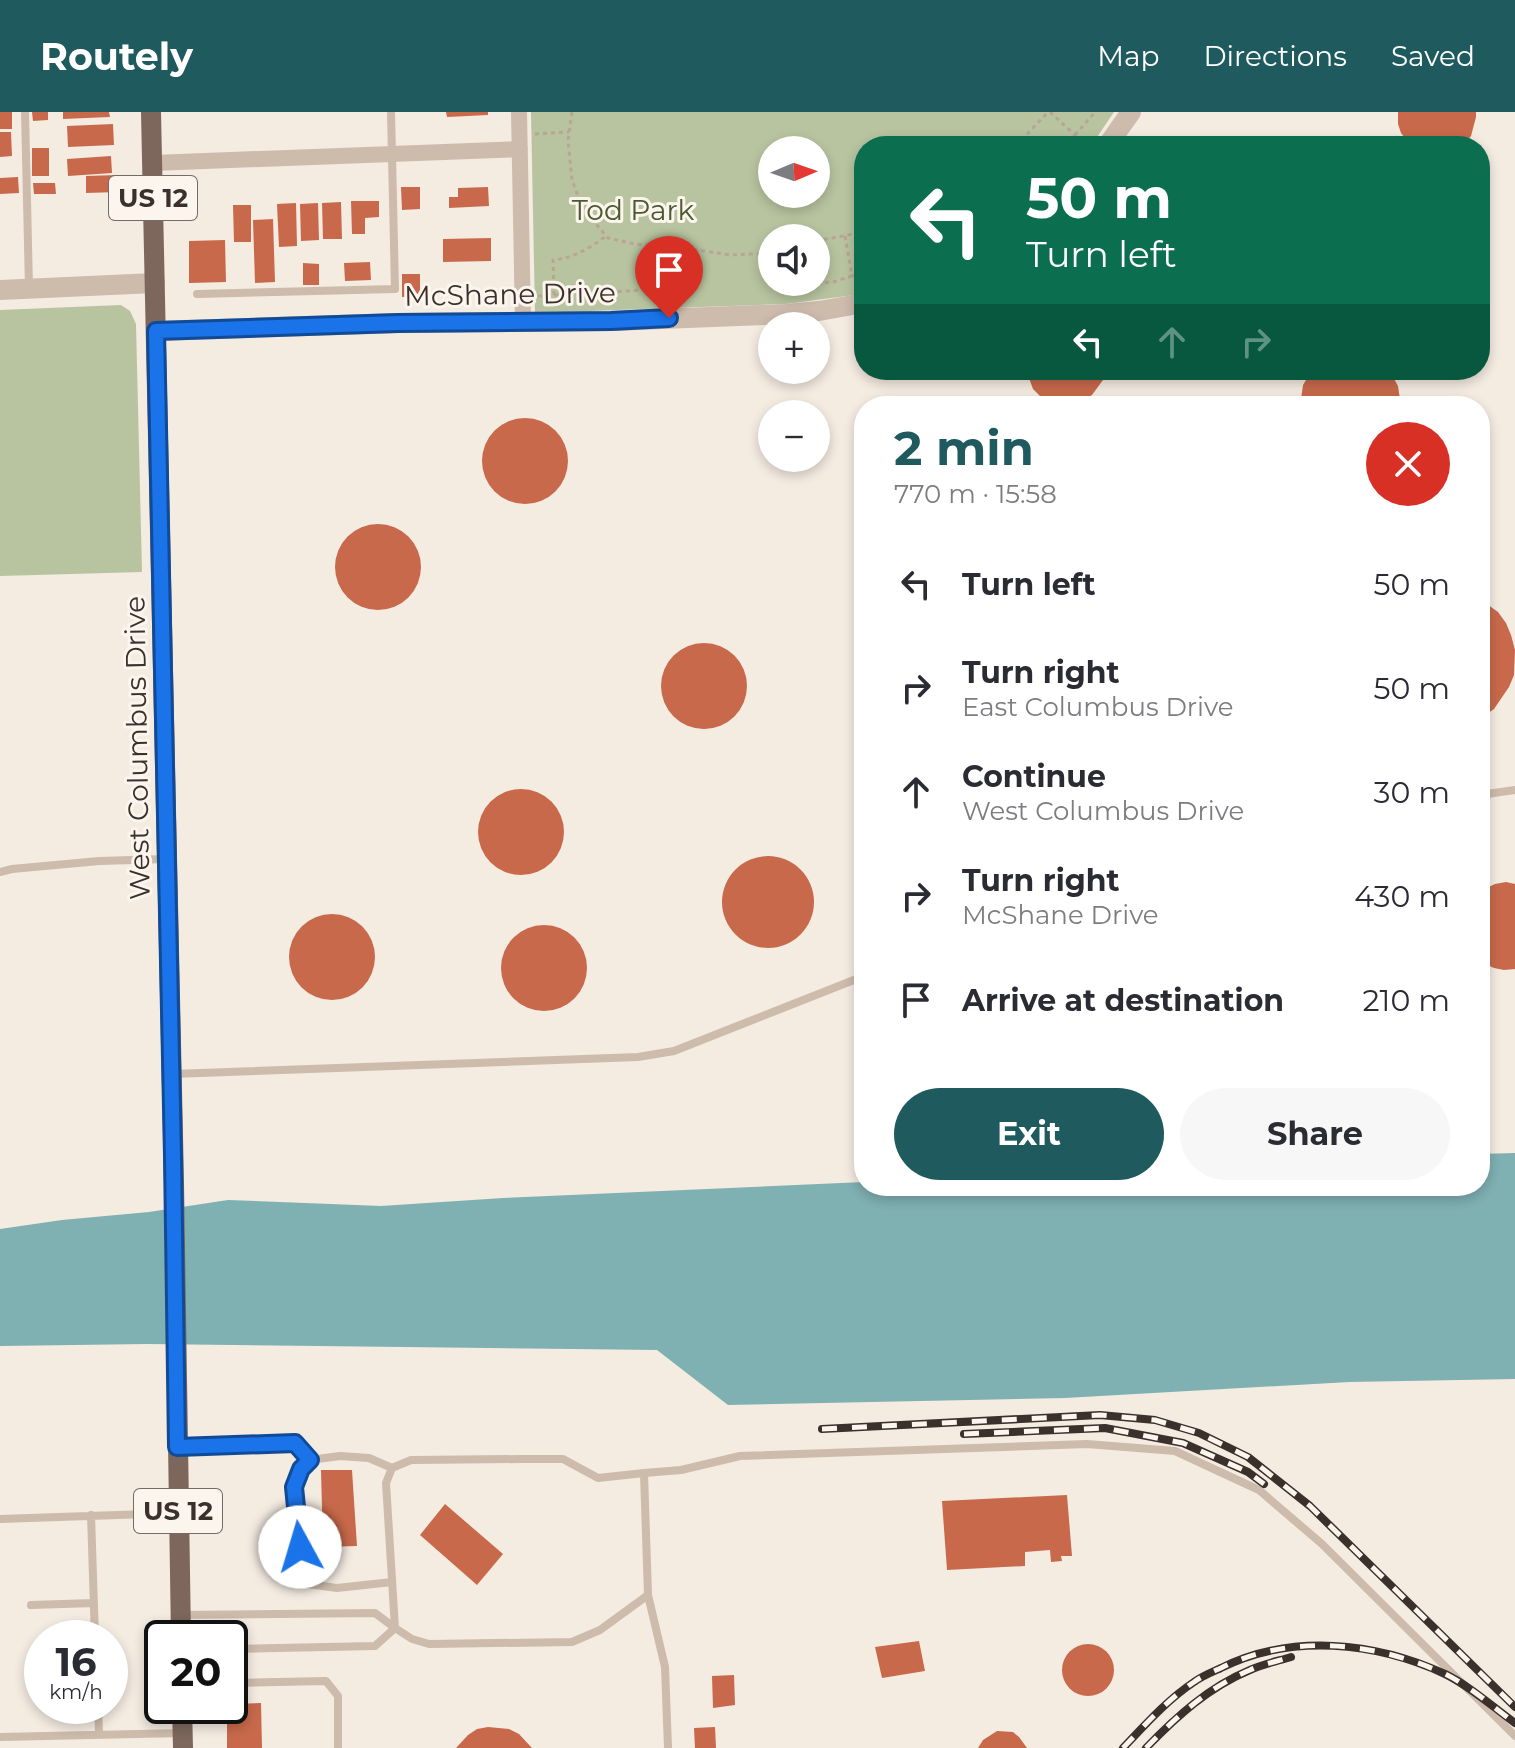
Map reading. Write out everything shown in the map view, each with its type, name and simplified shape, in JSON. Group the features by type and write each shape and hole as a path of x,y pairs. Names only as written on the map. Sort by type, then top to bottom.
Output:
{"main road":[{"name":"West Columbus Drive","path":"151,112 177,1447"},
{"name":"US 12","path":"177,1447 181,1620"}],"street":[{"path":"519,112 523,322"},
{"path":"1114,136 1131,112"},
{"path":"153,163 392,154 519,142"},
{"path":"0,290 155,283"},
{"name":"McShane Drive","path":"156,331 398,323 611,321 786,314 854,305"}],"lane":[{"path":"25,112 29,288"},
{"path":"197,294 395,289 391,112"},
{"path":"1490,794 1515,790"},
{"path":"0,872 99,861 167,859"},
{"path":"172,1074 638,1057 674,1051 854,980"},
{"path":"177,1447 295,1443 310,1460"},
{"path":"395,1628 386,1483 392,1468 411,1460 563,1459 598,1478 681,1470 740,1456 1087,1444 1175,1451 1259,1490 1322,1544 1515,1736"},
{"path":"392,1468 369,1458 340,1456 310,1460 301,1469 294,1487 303,1577 308,1584 337,1588 392,1582"},
{"path":"644,1473 648,1595 665,1667 668,1748"},
{"path":"0,1519 178,1513"},
{"path":"91,1515 94,1620"},
{"path":"181,1615 375,1613 412,1639 429,1644 572,1642 600,1630 648,1595"},
{"path":"31,1605 94,1603"},
{"path":"248,1649 375,1646 395,1628"},
{"path":"248,1683 326,1681 338,1696 338,1748"},
{"path":"99,1724 99,1734"},
{"path":"0,1737 99,1734 183,1741"}],"path":[{"path":"572,112 568,141 572,180 583,209 606,236 635,244 730,255 758,254"},
{"path":"1026,136 1049,112 1075,135 1095,112"},
{"path":"519,142 569,132"},
{"path":"830,239 854,234"},
{"path":"554,295 553,260 567,259 606,236"},
{"path":"830,282 852,276 845,236"},
{"path":"522,297 661,289"}],"green space":[{"name":"Tod Park","path":"531,112 1114,112 1098,136 854,136 854,295 786,304 535,313"},
{"path":"121,305 130,311 136,324 142,572 0,576 0,310"}],"water":[{"path":"1515,1153 1515,1379 1349,1382 1065,1398 728,1405 657,1350 147,1344 0,1346 0,1229 62,1220 149,1212 228,1200 381,1206 854,1182 854,1196 1490,1196 1490,1154"}],"building":[{"path":"0,112 12,112 12,129 0,129"},
{"path":"32,112 48,112 48,120 33,121"},
{"path":"63,112 109,112 110,117 63,119"},
{"path":"446,112 488,112 488,115 447,117"},
{"path":"1398,112 1476,112 1471,136 1403,136 1398,124"},
{"path":"113,124 114,145 68,147 67,126"},
{"path":"0,132 11,132 12,156 0,157"},
{"path":"32,148 49,148 49,176 32,176"},
{"path":"111,156 112,173 68,176 67,159"},
{"path":"117,175 118,192 86,193 86,176"},
{"path":"18,177 19,193 0,194 0,178"},
{"path":"33,183 55,183 56,194 34,194"},
{"path":"401,187 420,187 420,209 402,210"},
{"path":"488,187 489,206 449,208 449,197 458,197 458,188"},
{"path":"351,201 379,201 379,217 365,218 365,234 352,234"},
{"path":"341,202 342,239 323,239 322,203"},
{"path":"296,203 297,246 279,247 277,204"},
{"path":"318,203 319,240 301,241 300,204"},
{"path":"233,205 251,205 251,242 234,242"},
{"path":"273,219 275,282 255,283 253,220"},
{"path":"491,238 491,261 443,262 443,239"},
{"path":"225,240 226,282 189,283 189,241"},
{"path":"370,262 371,280 345,281 344,263"},
{"path":"303,263 319,264 319,285 303,285"},
{"path":"402,274 420,274 420,296 402,297"},
{"path":"1030,380 1103,380 1090,396 1040,396"},
{"path":"1306,380 1395,380 1400,396 1301,396"},
{"path":"517,418 533,418 556,430 565,444 568,461 565,478 556,492 533,504 517,504 501,497 489,485 482,469 482,453 489,437 501,425"},
{"path":"370,524 386,524 409,536 418,550 421,567 418,584 409,598 386,610 370,610 354,603 342,591 335,575 335,559 342,543 354,531"},
{"path":"1490,606 1506,623 1515,650 1514,675 1490,712"},
{"path":"696,643 712,643 735,655 744,669 747,686 744,703 735,717 712,729 696,729 680,722 668,710 661,694 661,678 668,662 680,650"},
{"path":"513,789 529,789 552,801 561,815 564,832 561,849 552,863 529,875 513,875 497,868 485,856 478,840 478,824 485,808 497,796"},
{"path":"768,856 786,859 801,869 811,884 814,902 811,920 801,935 786,945 768,948 750,945 735,935 725,920 722,902 725,884 735,869 750,859"},
{"path":"1515,884 1515,969 1490,966 1490,886"},
{"path":"324,914 340,914 363,926 372,940 375,957 372,974 363,988 340,1000 324,1000 308,993 296,981 289,965 289,949 296,933 308,921"},
{"path":"536,925 552,925 575,937 584,951 587,968 584,985 575,999 552,1011 536,1011 520,1004 508,992 501,976 501,960 508,944 520,932"},
{"path":"321,1470 352,1470 357,1546 323,1547"},
{"path":"1067,1495 1072,1556 1061,1556 1062,1561 1051,1562 1050,1550 1025,1552 1025,1566 947,1570 942,1501"},
{"path":"445,1504 503,1554 477,1585 420,1535"},
{"path":"919,1641 925,1671 882,1678 875,1647"},
{"path":"1088,1644 1106,1652 1114,1670 1106,1688 1088,1696 1070,1688 1062,1670 1070,1652"},
{"path":"734,1675 735,1705 713,1708 712,1676"},
{"path":"248,1703 261,1703 262,1748 227,1748 227,1724 248,1724"},
{"path":"715,1727 716,1748 695,1748 694,1728"},
{"path":"477,1729 509,1729 519,1734 532,1748 456,1748"},
{"path":"997,1731 1013,1732 1027,1748 978,1748 983,1740"}],"railway":[{"path":"822,1429 1100,1415 1155,1420 1199,1433 1248,1457 1310,1506 1515,1707"},
{"path":"964,1434 1105,1428 1183,1443 1248,1472 1264,1484"},
{"path":"1123,1748 1165,1705 1200,1678 1248,1657 1304,1646 1362,1649 1418,1663 1463,1684 1515,1723"},
{"path":"1146,1748 1182,1714 1221,1685 1255,1668 1291,1657"}],"route":[{"path":"300,1547 294,1487 301,1469 310,1460 295,1443 177,1447 156,331 669,318"}]}
